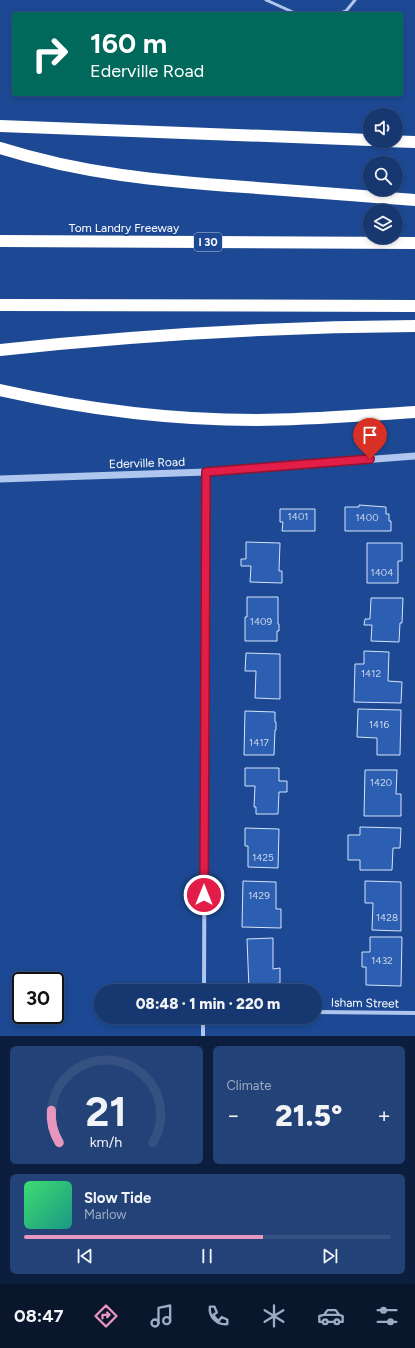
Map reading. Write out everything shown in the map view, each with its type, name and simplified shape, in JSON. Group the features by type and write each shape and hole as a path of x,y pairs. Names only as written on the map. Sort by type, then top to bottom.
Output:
{"highway":[{"path":"0,126 363,140"},
{"path":"403,142 415,142"},
{"path":"0,148 33,159 85,170 141,178 415,200"},
{"name":"Tom Landry Freeway","path":"0,241 415,243"},
{"path":"0,305 415,306"},
{"path":"0,350 165,335 268,330 415,326"},
{"path":"0,390 84,406 143,414 208,419 266,420 415,412"}],"street":[{"name":"Ederville Road","path":"0,479 206,472 415,456"},
{"path":"204,984 206,472"},
{"name":"Isham Street","path":"322,1012 415,1013"},
{"path":"203,1036 204,1024"}],"lane":[{"path":"266,0 293,12"},
{"path":"343,12 346,11 355,0"}],"building":[{"path":"359,505 386,507 386,514 389,514 389,521 391,521 391,531 345,531 345,507 359,507"},
{"path":"280,509 315,509 315,531 282,531 283,522 280,522"},
{"path":"246,542 280,543 279,571 282,571 282,583 250,582 251,566 241,566 241,559 246,559"},
{"path":"367,543 402,543 402,561 398,561 398,583 367,583"},
{"path":"247,597 278,597 279,631 277,631 277,641 245,641"},
{"path":"371,598 403,598 402,623 400,623 399,642 371,641 372,625 364,625 365,619 370,619"},
{"path":"364,651 389,652 388,681 402,682 401,703 354,702 355,664 364,664"},
{"path":"246,653 280,654 280,699 255,698 256,671 245,671"},
{"path":"358,709 401,710 400,755 377,755 377,738 357,737"},
{"path":"245,711 275,712 276,730 274,755 244,755"},
{"path":"245,768 279,768 279,781 287,781 287,792 279,792 278,814 256,814 256,807 254,807 255,786 245,786"},
{"path":"365,770 397,770 396,794 401,794 401,816 364,816"},
{"path":"360,827 401,828 400,848 393,848 392,870 360,870 360,860 348,860 348,835 360,835"},
{"path":"245,828 279,829 278,868 248,867 248,846 245,846"},
{"path":"243,881 276,882 276,909 281,909 281,928 242,927"},
{"path":"365,881 401,882 401,931 372,930 373,903 365,903"},
{"path":"370,937 402,937 401,986 366,985 366,967 362,967 362,952 370,952"},
{"path":"273,938 273,969 280,968 280,983 249,984 247,939"}],"route":[{"path":"204,895 206,472 370,459"}]}
